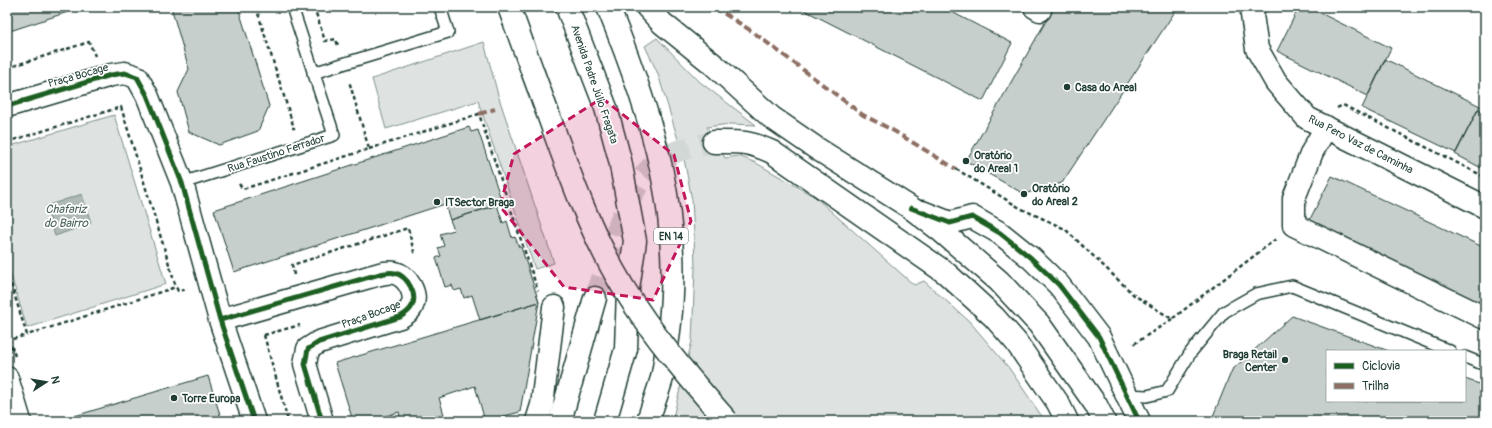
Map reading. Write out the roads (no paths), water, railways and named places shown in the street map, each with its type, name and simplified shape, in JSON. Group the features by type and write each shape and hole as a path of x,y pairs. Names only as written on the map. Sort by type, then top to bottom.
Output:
{"main road":[{"path":"509,7 572,179 598,241 623,287 680,369 727,421"},
{"name":"Avenida Padre Júlio Fragata","path":"568,7 610,123 627,191 635,241 628,289 626,348 605,421"},
{"name":"EN 14","path":"608,7 648,113 659,156 670,210 673,277 670,323 662,377 648,421"},
{"path":"646,7 662,23 714,66 771,117 816,148 911,208 940,230 999,281 1039,324 1096,405 1104,421"},
{"name":"Rua Pero Vaz de Caminha","path":"1254,7 1252,15 1256,49 1272,76 1307,118 1328,119 1485,207"},
{"name":"Praça Bocage","path":"7,106 111,75 125,73 137,77 147,95 182,184 220,320 254,421"},
{"path":"1328,119 1312,152 1294,198 1294,226 1485,318"},
{"path":"714,142 737,141 752,143 772,152 946,273 994,317 1016,342 1068,421"},
{"path":"911,208 950,223 972,217 1000,233 1031,258 1059,285 1099,337 1139,421"},
{"name":"Praça Bocage","path":"220,320 369,277 394,273 403,277 409,284 413,293 414,301 408,312 400,317 319,342 308,349 305,364 322,421"},
{"path":"560,421 595,298"},
{"path":"537,421 542,405 546,300"},
{"path":"8,387 20,421"}],"lane":[{"name":"Rua Faustino Ferrador","path":"182,184 334,135 292,7"},
{"path":"313,73 448,32 440,7"},
{"path":"1126,395 1147,396 1167,390 1191,352 1224,312 1256,294 1292,286 1448,350"},
{"path":"1466,357 1485,366"}],"water":[{"name":"Chafariz do Bairro","path":"82,194 91,223 55,236 46,206"}],"tunnel":[{"path":"595,298 612,244 628,203 648,170 660,160 673,153 686,148 714,142"}],"place":[{"name":"Casa do Areal","path":"1067,87"},
{"name":"Oratório do Areal 1","path":"966,161"},
{"name":"Oratório do Areal 2","path":"1024,194"},
{"name":"ITSector Braga","path":"437,202"},
{"name":"Braga Retail Center","path":"1285,360"},
{"name":"Torre Europa","path":"174,398"}]}
